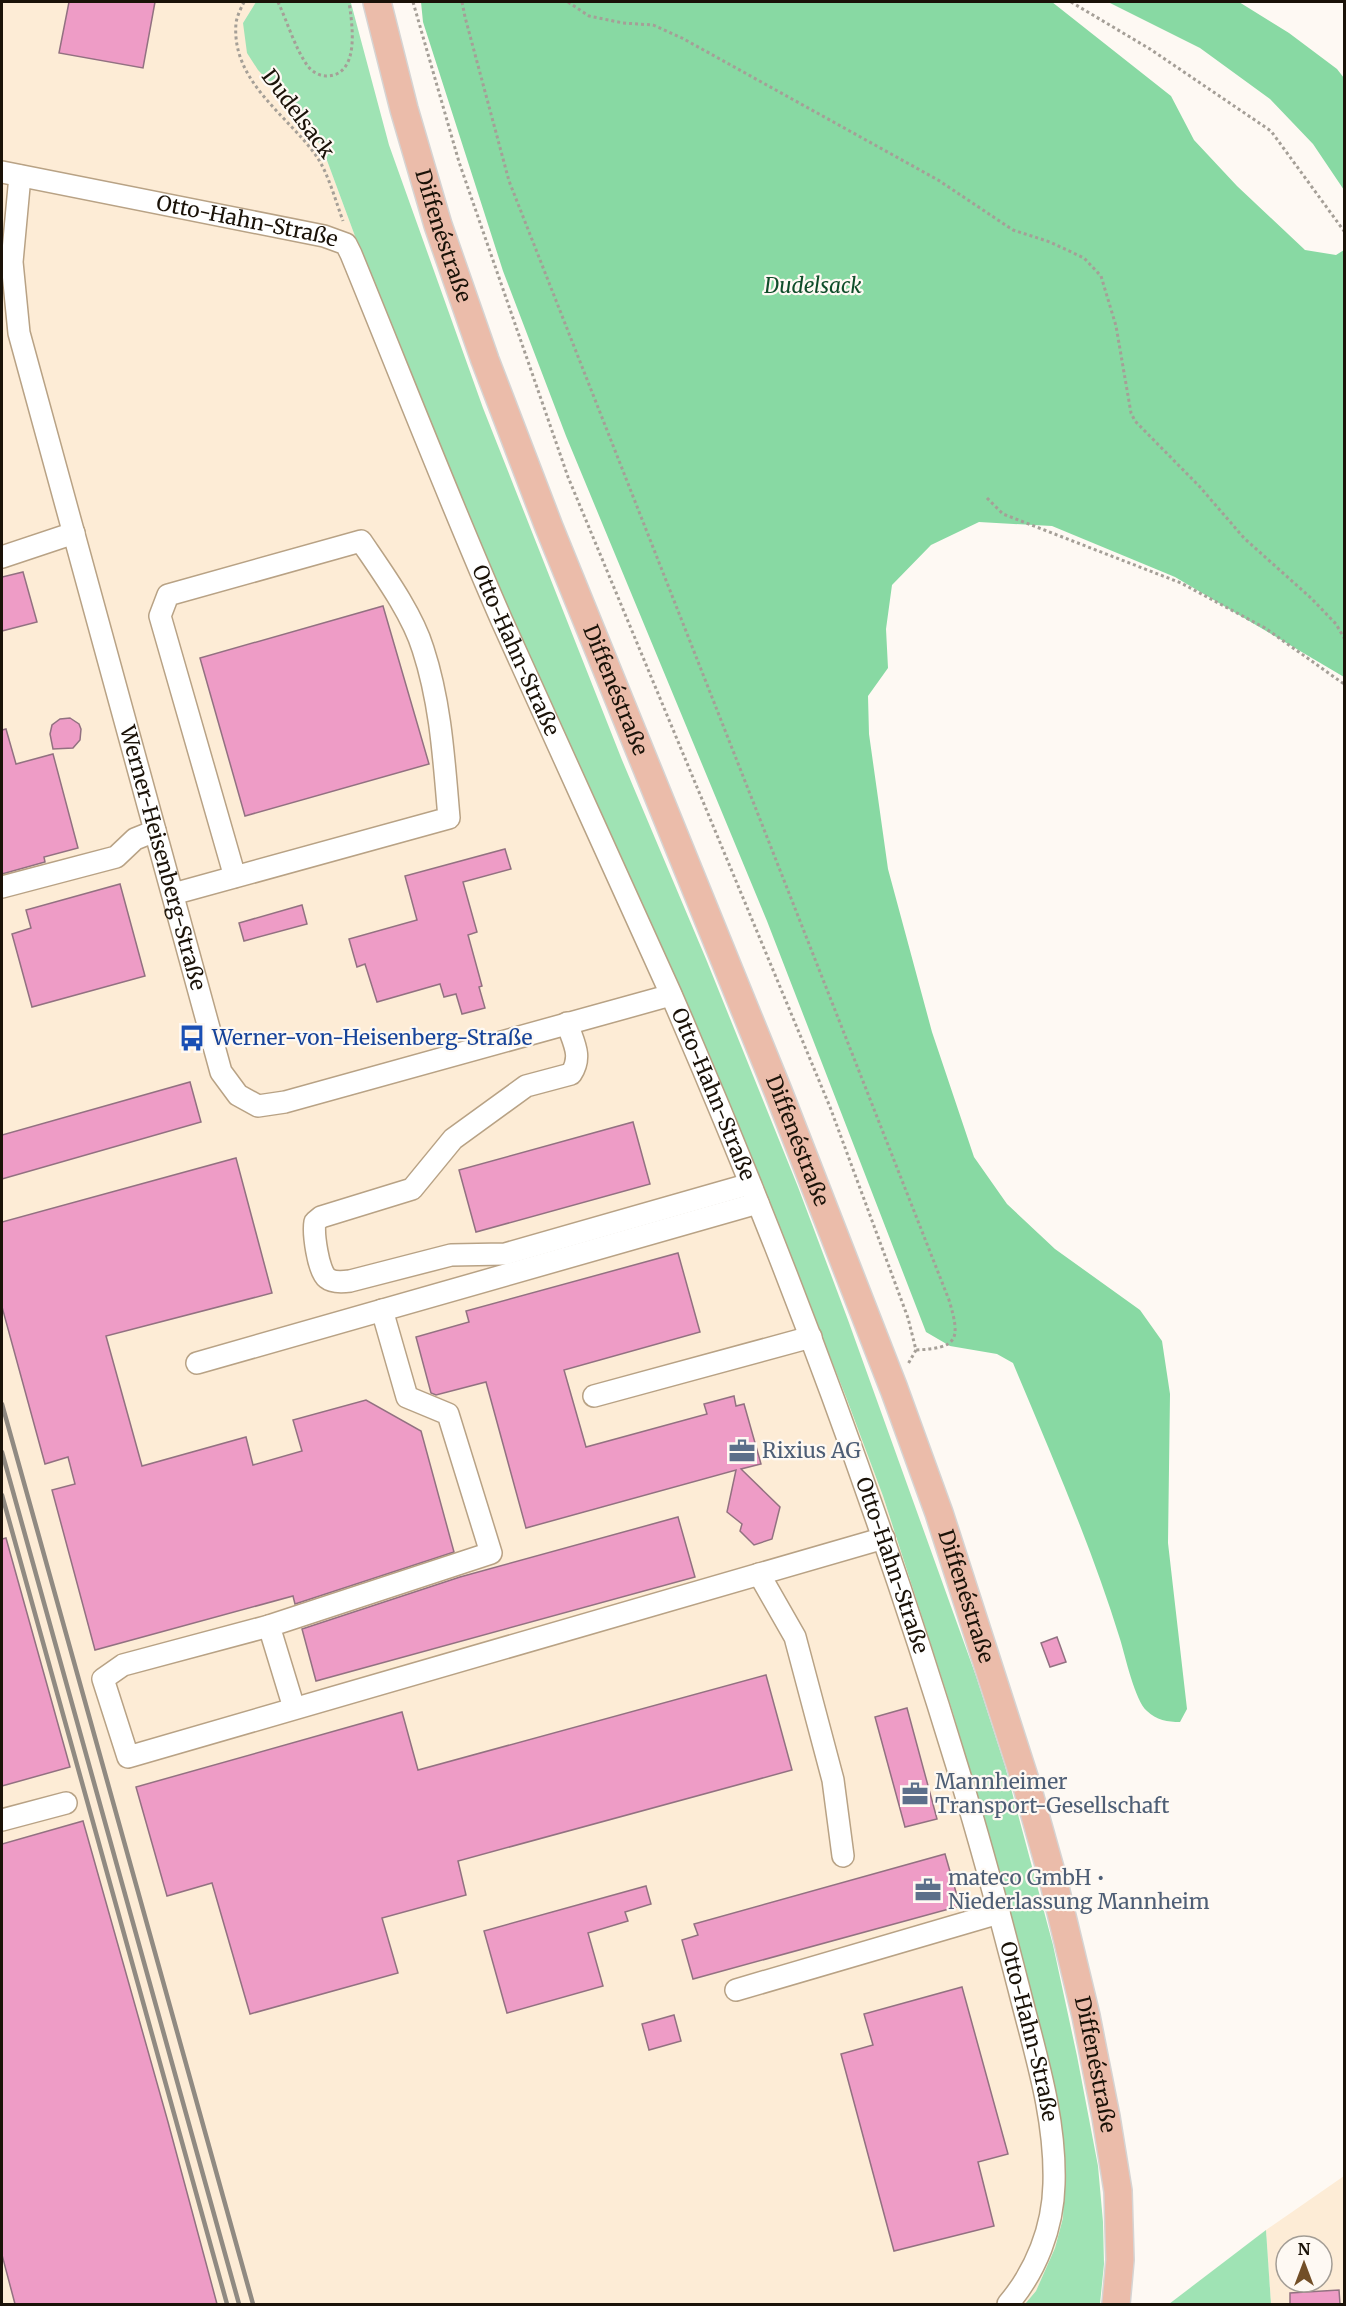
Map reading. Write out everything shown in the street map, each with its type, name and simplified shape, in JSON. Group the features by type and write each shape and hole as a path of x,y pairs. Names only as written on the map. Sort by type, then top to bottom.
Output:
{"main road":[{"name":"Diffenéstraße","path":"377,2 404,109 438,225 485,360 549,527 778,1091 894,1389 939,1513 1026,1783 1053,1879 1083,2005 1106,2117 1118,2191 1120,2260 1116,2304"}],"street":[{"name":"Otto-Hahn-Straße","path":"10,174 324,237 346,244 501,617 670,994 754,1193 811,1337 884,1538 932,1681 999,1913 1042,2079 1053,2135 1054,2188 1045,2238 1025,2284 1008,2304"},
{"name":"Werner-Heisenberg-Straße","path":"10,174 12,262 19,333 221,1072 238,1095 258,1106 285,1102 670,994"},
{"path":"2,557 74,533"},
{"path":"172,894 235,877 449,818 440,716 423,647 394,590 361,541 168,595 160,616 235,877"},
{"path":"2,886 116,857 135,839 155,831"},
{"path":"567,1023 577,1055 577,1065 571,1074 526,1086 472,1125 453,1139 412,1190 321,1216 315,1222 315,1238 322,1273 327,1278 340,1282 350,1281 451,1255 505,1254 754,1193"},
{"path":"197,1363 382,1310 754,1193"},
{"path":"382,1310 407,1397 448,1414 491,1553 269,1626 123,1665 103,1680 128,1757 884,1538"},
{"path":"594,1396 811,1337"},
{"path":"759,1574 795,1637 833,1780 843,1856"},
{"path":"269,1626 294,1708"},
{"path":"2,1820 66,1803"},
{"path":"736,1990 999,1913"}],"path":[{"name":"Dudelsack","path":"244,2 236,21 236,42 244,65 261,94 321,163 342,221 346,244"},
{"name":"Dudelsack","path":"278,2 307,65 316,74 327,76 344,69 348,62 352,26 349,2"},
{"path":"413,2 459,162 568,477 830,1107 908,1318 916,1350 894,1389"},
{"path":"462,2 509,181 949,1300 956,1324 954,1338 942,1349 916,1350"},
{"path":"568,2 589,16 654,26 682,38 938,180 1012,230 1050,242 1084,258 1101,276 1116,326 1131,413 1135,421 1200,487 1244,538 1311,598 1336,624 1344,638"},
{"path":"1071,2 1150,49 1271,131 1344,231"},
{"path":"987,498 1003,514 1181,583 1265,628 1344,684"}],"shaded area":[{"path":"2,2 256,2 243,23 290,104 312,131 325,155 386,320 482,546 642,911 709,1054 846,1397 883,1496 953,1713 1036,2016 1064,2188 1063,2218 1055,2248 1036,2291 1025,2304 2,2304"},
{"path":"1344,2176 1344,2304 1271,2304 1266,2230"}],"green space":[{"path":"256,2 351,3 389,145 483,408 622,760 706,959 798,1187 848,1320 976,1676 1005,1766 1053,1945 1098,2166 1104,2264 1100,2304 1025,2304 1036,2291 1055,2248 1063,2218 1064,2188 1036,2016 953,1713 883,1496 846,1397 709,1054 522,643 386,320 325,155 312,130 258,70 247,53 243,23"},
{"name":"Dudelsack","path":"421,2 1052,2 1171,96 1194,140 1237,186 1305,250 1336,255 1344,250 1344,677 1175,577 1052,526 979,522 931,545 892,585 886,629 888,668 868,696 869,734 888,869 932,1032 974,1157 1007,1204 1055,1249 1140,1310 1162,1341 1170,1394 1168,1543 1187,1709 1180,1722 1154,1717 1138,1698 1109,1604 1083,1534 1013,1363 997,1354 950,1346 926,1332 767,921 566,436 503,271 423,22"},
{"path":"1108,2 1239,2 1289,33 1337,69 1344,78 1344,190 1313,144 1270,99 1200,48"},
{"path":"1266,2230 1271,2304 1169,2304"}],"building":[{"path":"69,2 155,2 143,68 59,53"},
{"path":"23,572 37,622 2,631 2,577"},
{"path":"383,606 429,764 245,816 200,658"},
{"path":"70,718 79,724 80,740 73,748 53,749 50,734 52,725 60,719"},
{"path":"6,729 16,764 53,754 78,848 44,857 45,862 2,874 2,730"},
{"path":"505,849 511,869 463,882 477,932 468,935 482,986 479,987 485,1008 462,1014 456,994 444,997 440,984 377,1002 365,964 357,967 349,939 417,920 405,876"},
{"path":"120,884 145,976 32,1007 12,934 31,928 26,910"},
{"path":"302,905 307,924 244,941 239,923"},
{"path":"190,1082 201,1122 2,1179 2,1135"},
{"path":"633,1122 650,1184 476,1232 459,1170"},
{"path":"236,1158 272,1293 106,1336 142,1466 246,1437 253,1465 302,1451 293,1420 366,1400 421,1431 454,1552 295,1604 293,1596 95,1650 52,1490 75,1484 68,1457 45,1464 2,1307 2,1222"},
{"path":"678,1253 700,1332 564,1370 586,1447 707,1414 704,1404 734,1396 736,1406 744,1404 761,1464 741,1469 780,1507 772,1539 754,1545 740,1531 742,1524 727,1512 736,1470 526,1528 486,1382 436,1395 431,1393 416,1337 469,1322 466,1311"},
{"path":"678,1517 695,1577 316,1681 302,1629 460,1577"},
{"path":"6,1538 70,1767 2,1786 2,1539"},
{"path":"1057,1637 1066,1662 1050,1667 1041,1643"},
{"path":"766,1675 792,1770 458,1861 466,1895 382,1918 398,1973 250,2014 212,1883 167,1896 136,1787 402,1712 418,1770"},
{"path":"907,1708 937,1819 905,1827 875,1717"},
{"path":"83,1821 217,2304 15,2304 2,2255 2,1844"},
{"path":"945,1854 960,1906 693,1979 682,1940 698,1935 694,1924"},
{"path":"646,1886 651,1904 625,1912 628,1921 588,1933 603,1986 507,2013 484,1931"},
{"path":"962,1987 1008,2154 978,2162 994,2226 894,2251 841,2054 873,2045 864,2014"},
{"path":"674,2015 681,2041 649,2050 642,2024"},
{"path":"1334,2290 1339,2290 1340,2304 1290,2304 1290,2294 1334,2294"}],"railway":[{"path":"2,1404 253,2304"},
{"path":"2,1452 239,2304"},
{"path":"2,1495 227,2304"}],"place":[{"name":"Werner-von-Heisenberg-Straße","path":"192,1038"},
{"name":"Rixius AG","path":"742,1451"},
{"name":"Mannheimer Transport-Gesellschaft","path":"915,1794"},
{"name":"mateco GmbH • Niederlassung Mannheim","path":"928,1890"}]}
